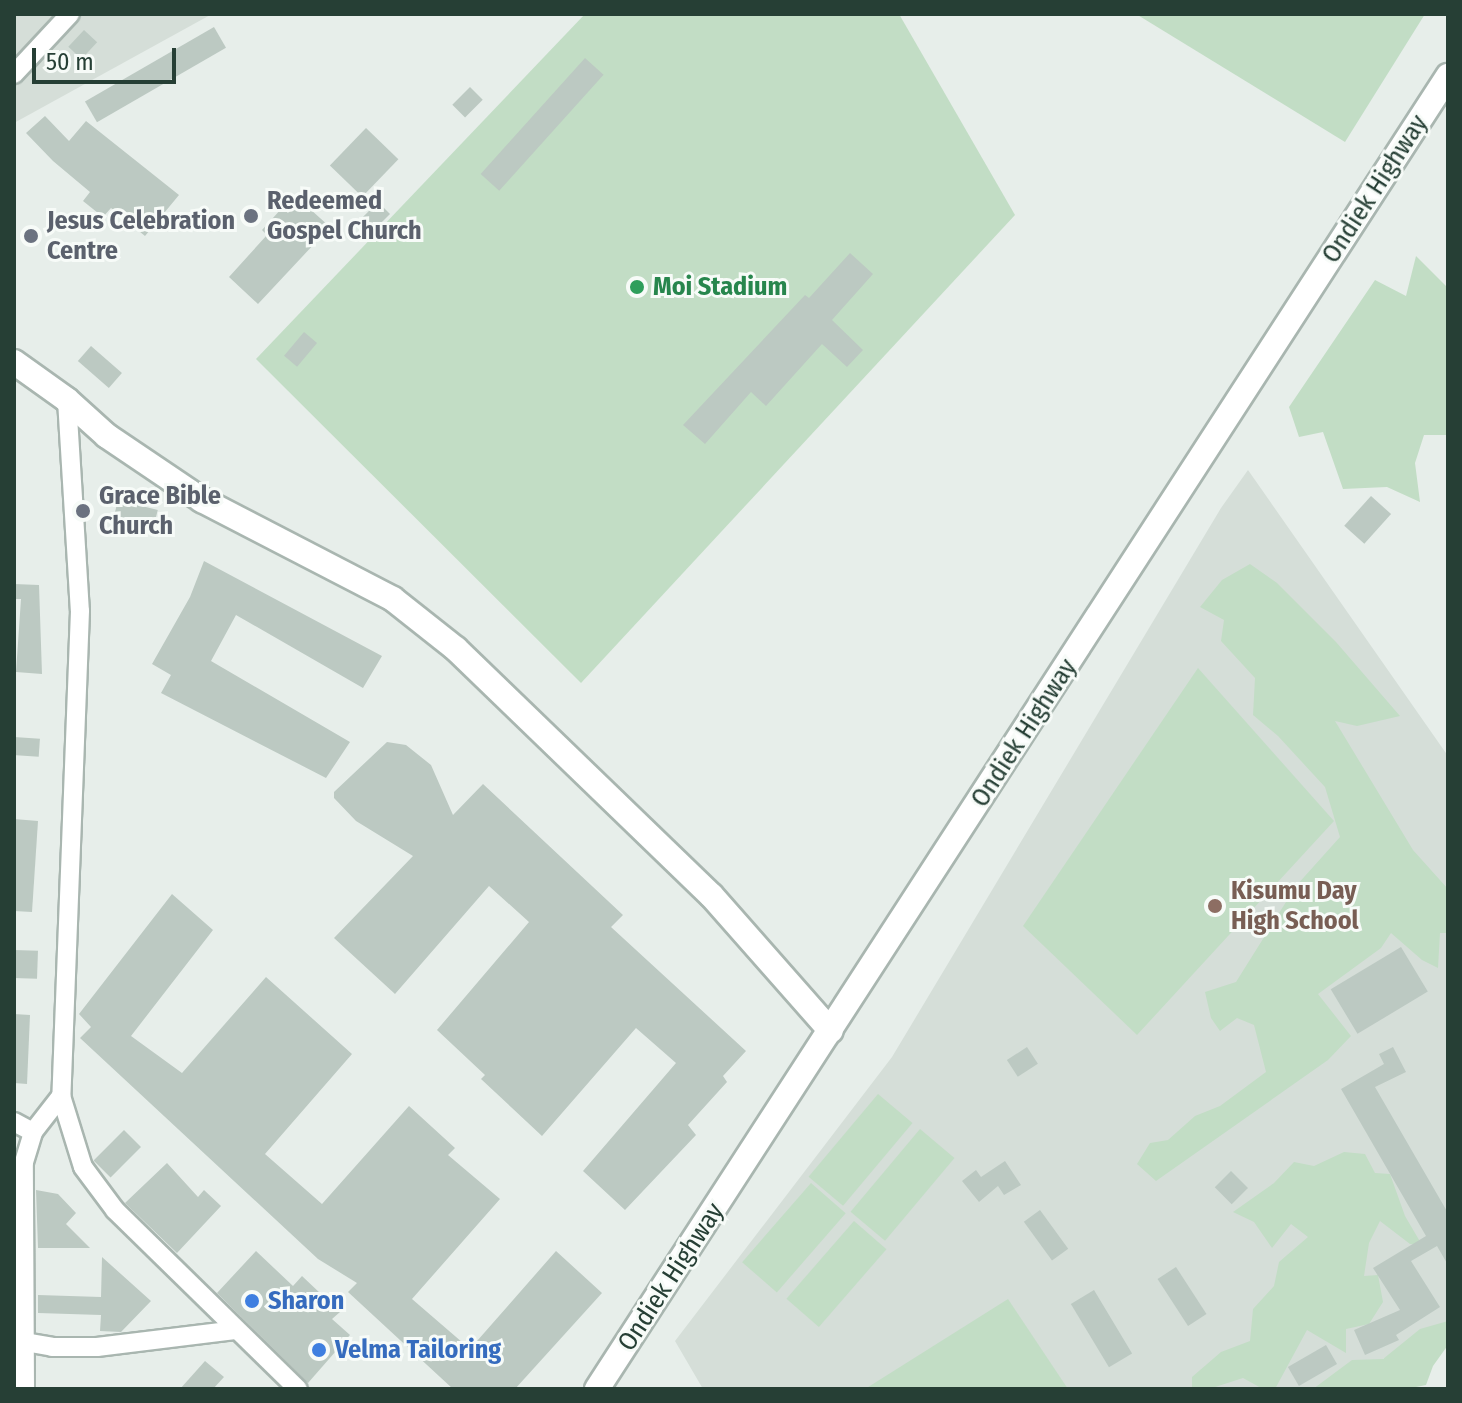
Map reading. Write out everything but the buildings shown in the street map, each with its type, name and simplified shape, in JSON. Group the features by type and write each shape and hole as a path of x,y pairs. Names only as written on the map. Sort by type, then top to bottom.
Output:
{"main road":[{"name":"Ondiek Highway","path":"597,1389 1448,76"},
{"path":"14,362 67,400 107,436 202,500 393,599 456,649 711,895 831,1031"}],"street":[{"path":"14,74 70,14"},
{"path":"67,400 80,611 61,1096 83,1167 115,1210 298,1389"},
{"path":"25,1389 22,1178 33,1132 61,1096"},
{"path":"14,1122 33,1132"},
{"path":"25,1342 52,1347 97,1347 235,1330"}],"shaded area":[{"path":"14,14 212,14 14,123"},
{"name":"Kisumu Day High School","path":"1248,470 1448,756 1448,1322 1330,1389 703,1389 675,1341 892,1057 1221,508"}],"green space":[{"name":"Moi Stadium","path":"585,14 899,14 1015,215 581,683 256,359"},
{"path":"1136,14 1425,14 1345,142"},
{"path":"1416,256 1448,288 1448,435 1424,435 1415,463 1420,502 1387,487 1343,489 1323,432 1299,437 1289,407 1375,280 1406,296"},
{"path":"1250,564 1277,583 1336,642 1400,716 1357,726 1335,721 1413,850 1448,889 1448,933 1440,933 1438,968 1422,960 1391,933 1381,948 1318,994 1351,1036 1328,1060 1156,1181 1137,1164 1150,1143 1168,1140 1195,1116 1220,1106 1266,1072 1254,1025 1237,1018 1220,1031 1211,1018 1205,992 1236,982 1296,886 1340,837 1325,787 1278,736 1253,715 1255,678 1221,641 1224,620 1200,607 1222,580"},
{"path":"1198,668 1334,821 1137,1035 1023,926"},
{"path":"878,1094 912,1123 843,1206 809,1177"},
{"path":"920,1129 954,1158 885,1241 851,1212"},
{"path":"1344,1152 1365,1154 1375,1173 1390,1174 1405,1216 1422,1245 1410,1244 1380,1221 1369,1243 1364,1276 1378,1275 1383,1302 1369,1324 1346,1329 1346,1353 1307,1330 1275,1389 1263,1389 1243,1378 1209,1389 1192,1389 1192,1377 1221,1352 1250,1341 1253,1309 1274,1286 1279,1262 1308,1237 1291,1224 1272,1248 1254,1222 1233,1212 1274,1183 1294,1162 1314,1166"},
{"path":"811,1183 846,1213 777,1292 742,1262"},
{"path":"854,1221 886,1249 819,1327 786,1299"},
{"path":"1008,1299 1068,1389 865,1389"},
{"path":"1448,1321 1448,1345 1433,1366 1426,1385 1406,1389 1313,1389 1352,1360 1383,1359 1420,1329"}],"place":[{"name":"Redeemed Gospel Church","path":"251,216"},
{"name":"Jesus Celebration Centre","path":"31,236"},
{"name":"Moi Stadium","path":"637,287"},
{"name":"Grace Bible Church","path":"83,511"},
{"name":"Kisumu Day High School","path":"1215,906"},
{"name":"Sharon","path":"252,1301"},
{"name":"Velma Tailoring","path":"319,1350"}]}
